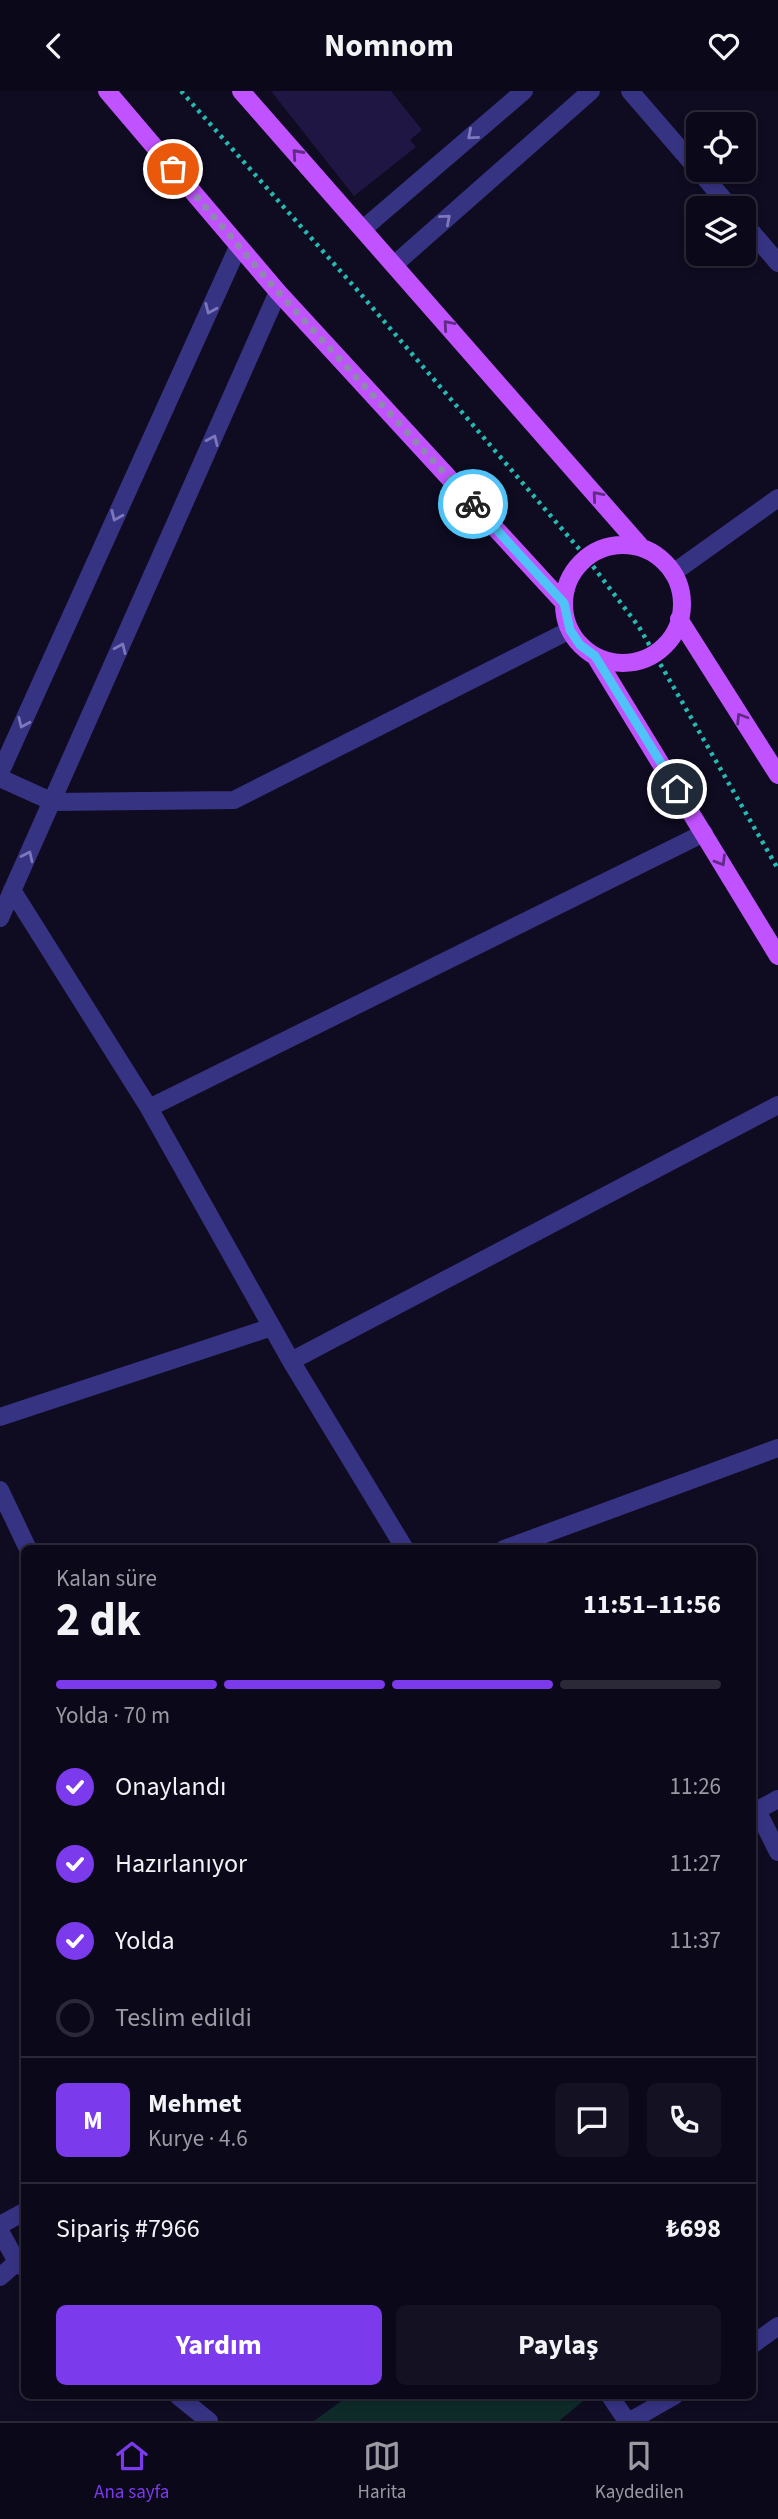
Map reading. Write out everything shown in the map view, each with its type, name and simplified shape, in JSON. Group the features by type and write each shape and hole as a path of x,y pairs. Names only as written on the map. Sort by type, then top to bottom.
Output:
{"main road":[{"path":"107,91 278,292 564,603"},
{"path":"241,91 642,548"},
{"path":"622,544 642,548 660,558 673,573 681,592 679,619 664,646 654,653 632,662 613,662 595,656 580,645 570,630 564,603 571,575 586,557 602,548 622,544"},
{"path":"679,619 778,775"},
{"path":"595,656 778,956"}],"street":[{"path":"363,229 524,91"},
{"path":"395,264 591,91"},
{"path":"630,91 721,196"},
{"path":"756,237 778,263"},
{"path":"238,247 0,775 53,802 234,800 570,630"},
{"path":"0,918 278,292"},
{"path":"673,573 778,498"},
{"path":"149,1108 704,833"},
{"path":"12,890 149,1108 291,1361 403,1545"},
{"path":"291,1361 778,1105"},
{"path":"0,1417 272,1327"},
{"path":"515,1545 778,1448"},
{"path":"0,1490 26,1545"},
{"path":"756,1811 778,1799"},
{"path":"756,1814 778,1852"},
{"path":"0,2225 21,2214"},
{"path":"0,2231 21,2265 0,2277"},
{"path":"756,2342 778,2326"},
{"path":"182,2399 209,2421"},
{"path":"612,2399 628,2421 668,2399"}],"path":[{"path":"181,91 368,302 586,557 639,627 778,869"}],"green space":[{"path":"344,2399 586,2399 559,2421 314,2421"}],"building":[{"path":"271,91 391,91 422,130 410,140 416,147 354,196"}],"way so far":[{"path":"173,169 278,292 473,504"}],"route":[{"path":"473,504 564,603 570,630 580,645 595,656 677,789"}]}
